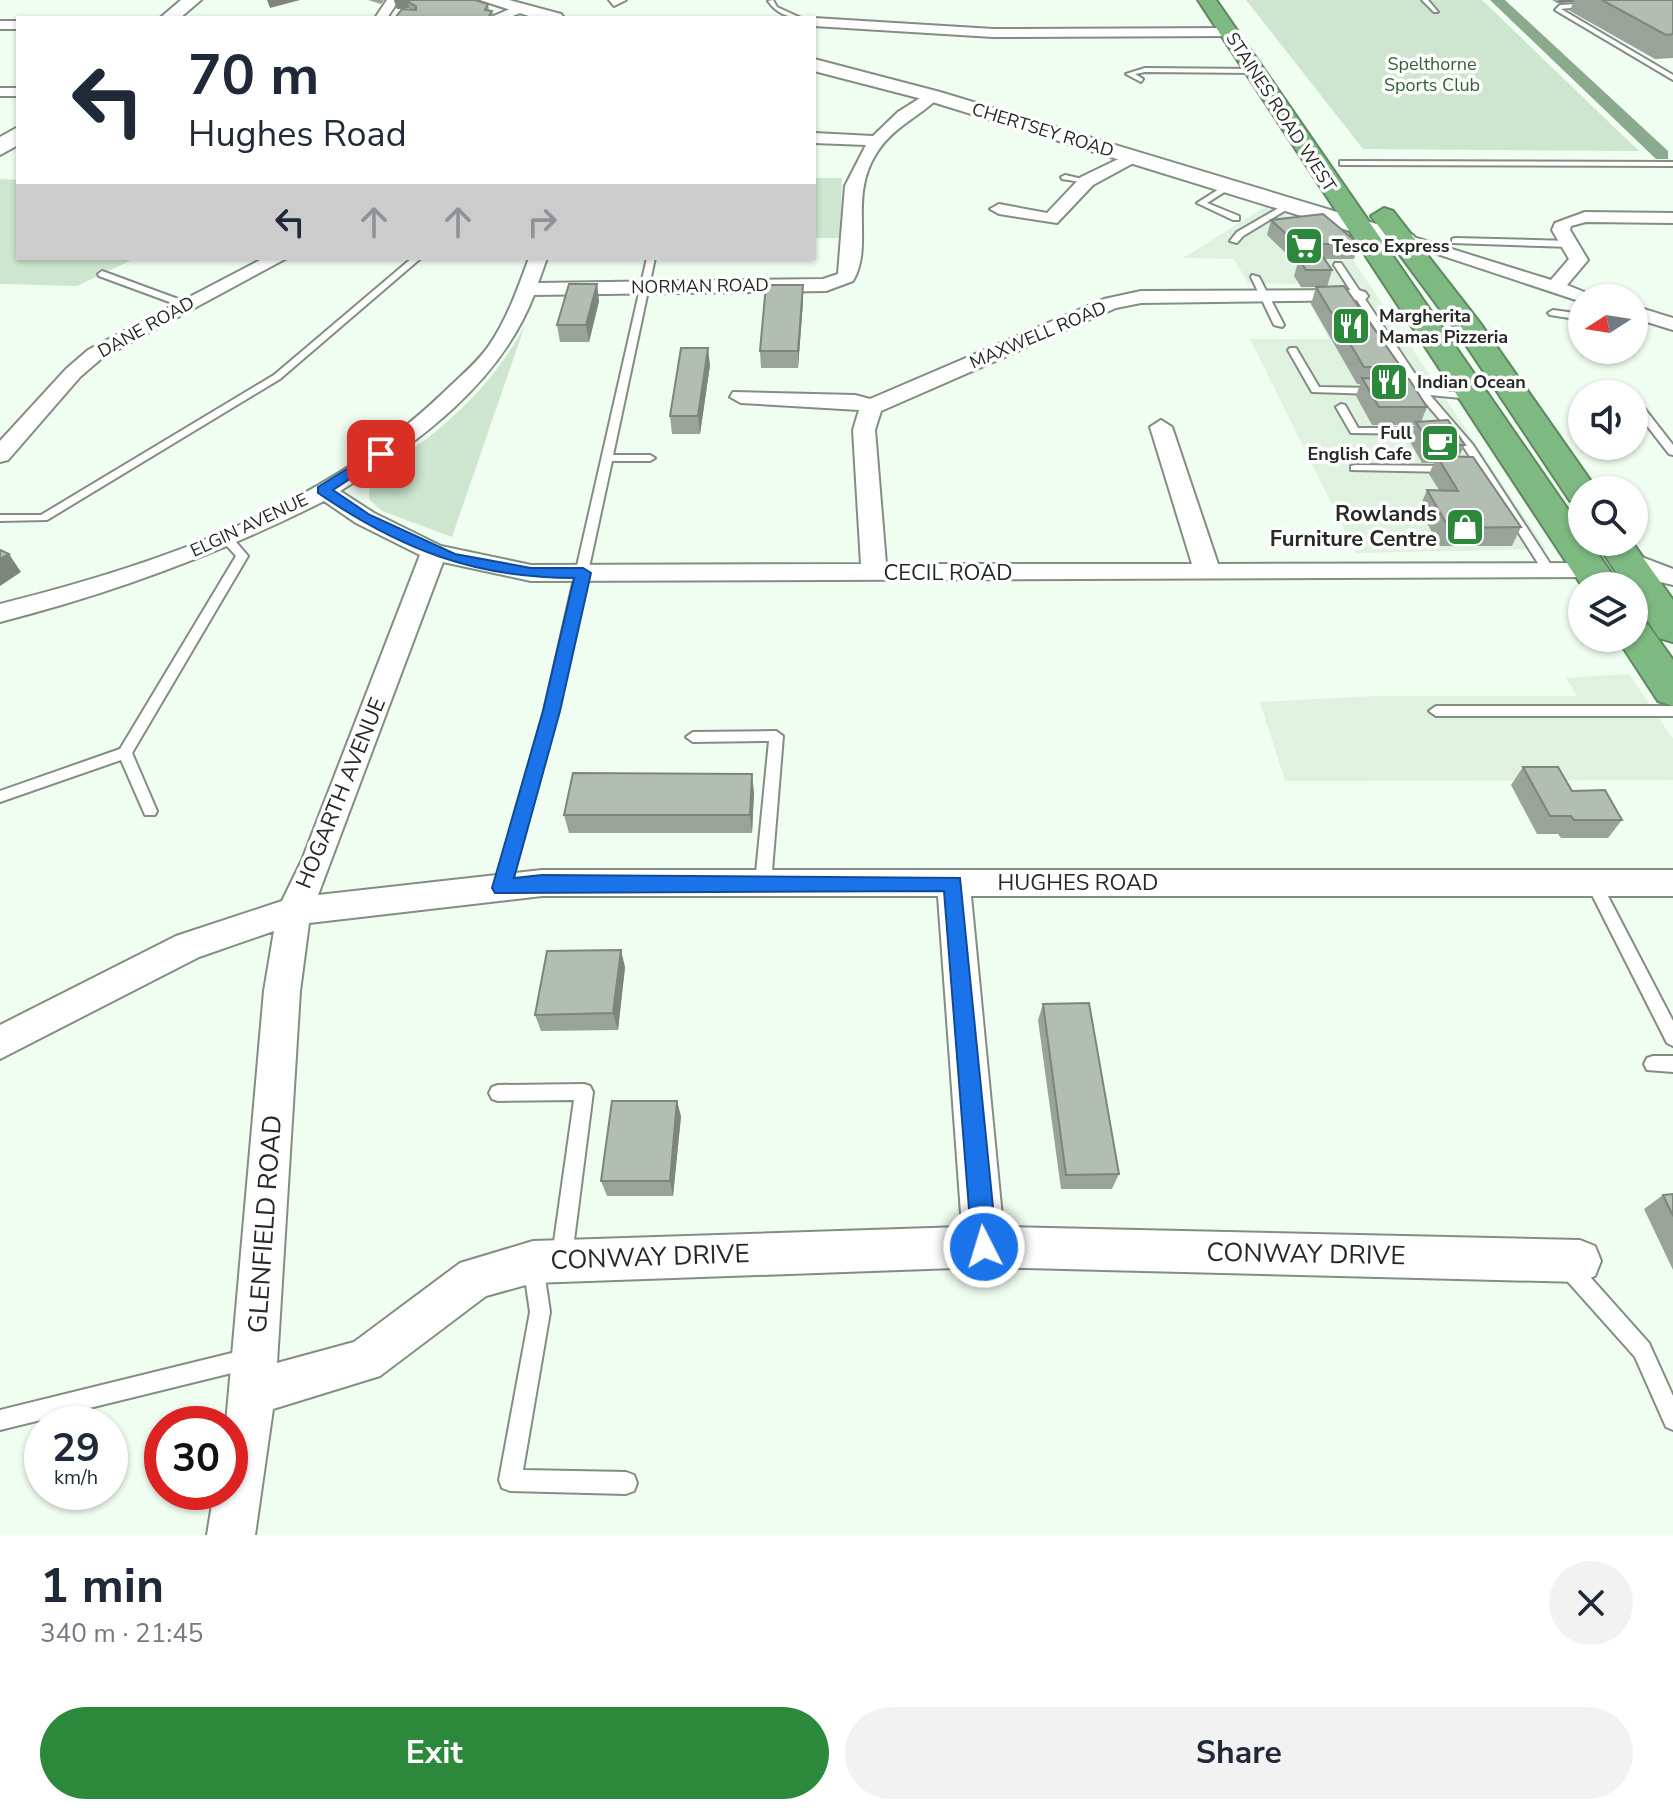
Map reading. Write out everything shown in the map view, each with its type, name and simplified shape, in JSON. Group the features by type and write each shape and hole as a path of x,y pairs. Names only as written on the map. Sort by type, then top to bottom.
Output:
{"highway":[{"name":"STAINES ROAD WEST","path":"1207,0 1355,224 1395,251"},
{"path":"1230,0 1317,125"},
{"path":"1339,156 1373,204 1471,396 1608,565 1673,629"},
{"path":"1355,224 1366,220 1373,204"},
{"path":"1395,251 1437,284 1570,476"},
{"path":"1646,652 1673,691"}],"street":[{"path":"172,16 192,0"},
{"path":"502,6 546,16"},
{"path":"816,22 993,33 1229,32"},
{"name":"CHERTSEY ROAD","path":"816,66 933,96 1355,224"},
{"name":"NORMAN ROAD","path":"527,289 826,285 846,277 852,264 851,204 855,175 877,141 917,105 933,96"},
{"path":"816,138 877,141"},
{"path":"999,209 1051,219 1087,181 1133,157"},
{"name":"CHERTSEY ROAD","path":"1282,201 1320,192 1328,184"},
{"path":"1555,287 1579,260 1561,230 1564,223 1571,219 1672,214"},
{"path":"1395,251 1510,273 1568,291"},
{"name":"DANE ROAD","path":"0,455 73,373 95,354 274,260"},
{"name":"ELGIN AVENUE","path":"0,613 149,570 226,538 360,470 444,407 501,343 537,260"},
{"path":"1437,284 1449,273 1510,273"},
{"name":"MAXWELL ROAD","path":"871,407 1111,303 1141,297 1260,287 1358,296"},
{"path":"740,398 855,401 871,407 864,430 874,573"},
{"path":"1161,427 1208,573"},
{"name":"CECIL ROAD","path":"323,490 365,518 434,552 531,573 1549,571 1608,565"},
{"name":"HOGARTH AVENUE","path":"0,1043 188,946 294,911 318,860 434,552"},
{"path":"1608,565 1673,577"},
{"name":"HUGHES ROAD","path":"294,911 542,883 1673,883"},
{"path":"953,883 984,1247"},
{"name":"GLENFIELD ROAD","path":"231,1535 254,1375 282,991 294,911"},
{"name":"CONWAY DRIVE","path":"254,1375 365,1361 475,1278 547,1260 984,1247 1571,1260"}],"lane":[{"path":"1425,0 1436,11"},
{"path":"771,1 775,8 793,16"},
{"path":"1599,4 1560,7 1558,10 1673,78"},
{"path":"1141,80 1129,74 1145,70 1254,71"},
{"path":"1663,71 1673,71"},
{"path":"1339,156 1673,164"},
{"path":"1065,177 1087,181"},
{"path":"1230,186 1201,203 1236,218"},
{"path":"1234,241 1282,201"},
{"path":"1455,241 1571,244"},
{"path":"0,518 43,518 277,377 415,260"},
{"path":"502,888 551,711 651,260"},
{"path":"1338,265 1421,391 1469,447 1549,571"},
{"path":"102,274 186,305"},
{"path":"1260,287 1279,325"},
{"path":"1553,313 1568,315"},
{"path":"1293,350 1316,390 1391,391"},
{"path":"1406,391 1471,396"},
{"path":"1341,407 1355,431 1454,431"},
{"path":"1648,420 1673,452"},
{"path":"608,458 650,458"},
{"path":"1355,468 1482,469"},
{"path":"0,797 125,753 242,556 226,538"},
{"path":"1436,711 1673,711"},
{"path":"693,737 776,736 763,883"},
{"path":"125,753 150,811"},
{"path":"1594,883 1673,1038"},
{"path":"1653,1064 1673,1064"},
{"path":"498,1093 584,1092 547,1260 510,1480 626,1483"},
{"path":"1571,1260 1642,1350 1673,1420"},
{"path":"0,1420 254,1375"}],"shaded area":[{"path":"1265,207 1335,233 1546,549 1356,553 1250,339 1329,339 1299,284 1248,283 1234,259 1183,258"},
{"path":"1629,674 1673,739 1673,780 1285,781 1260,702 1373,696 1577,696 1566,678"}],"green space":[{"name":"Spelthorne Sports Club","path":"1246,0 1482,0 1639,151 1363,149"},
{"path":"816,178 842,178 840,238 816,238"},
{"path":"0,179 16,180 16,260 132,260 77,286 0,284"},
{"path":"525,325 452,537 382,511 369,499 375,476 425,440 468,402 494,373"}],"building":[{"path":"475,0 488,4 485,10 492,11 489,16 397,16 402,9 416,10 416,6 408,2"},
{"path":"1602,0 1673,0 1673,34 1666,35"},
{"path":"1323,214 1359,244 1297,244 1271,220"},
{"path":"1317,248 1332,270 1306,270 1299,259"},
{"path":"569,284 597,284 586,325 557,325"},
{"path":"766,285 803,285 798,351 760,351"},
{"path":"1344,286 1401,367 1364,367 1316,287"},
{"path":"681,348 708,348 698,416 670,416"},
{"path":"1362,378 1409,379 1427,407 1379,407"},
{"path":"1448,420 1465,445 1430,445 1416,422"},
{"path":"1437,456 1473,457 1521,527 1449,528 1427,490 1458,491"},
{"path":"0,550 9,554 0,559"},
{"path":"1523,767 1558,767 1572,791 1605,790 1622,820 1574,820 1571,816 1550,816"},
{"path":"573,773 752,774 750,815 564,815"},
{"path":"621,950 613,1013 535,1015 547,951"},
{"path":"1089,1003 1119,1174 1066,1175 1043,1004"},
{"path":"612,1101 677,1101 670,1181 601,1181"},
{"path":"1673,1194 1673,1216 1663,1195"}],"waterway":[{"path":"1497,0 1662,155"}],"place":[{"name":"Tesco Express","path":"1304,246"},
{"name":"Margherita Mamas Pizzeria","path":"1351,326"},
{"name":"Indian Ocean","path":"1389,382"},
{"name":"Full English Cafe","path":"1440,443"},
{"name":"Rowlands Furniture Centre","path":"1465,527"}],"route":[{"path":"381,454 360,470 323,490 365,518 451,558 531,573 583,573 551,711 502,888 542,883 953,883 984,1247"}]}
